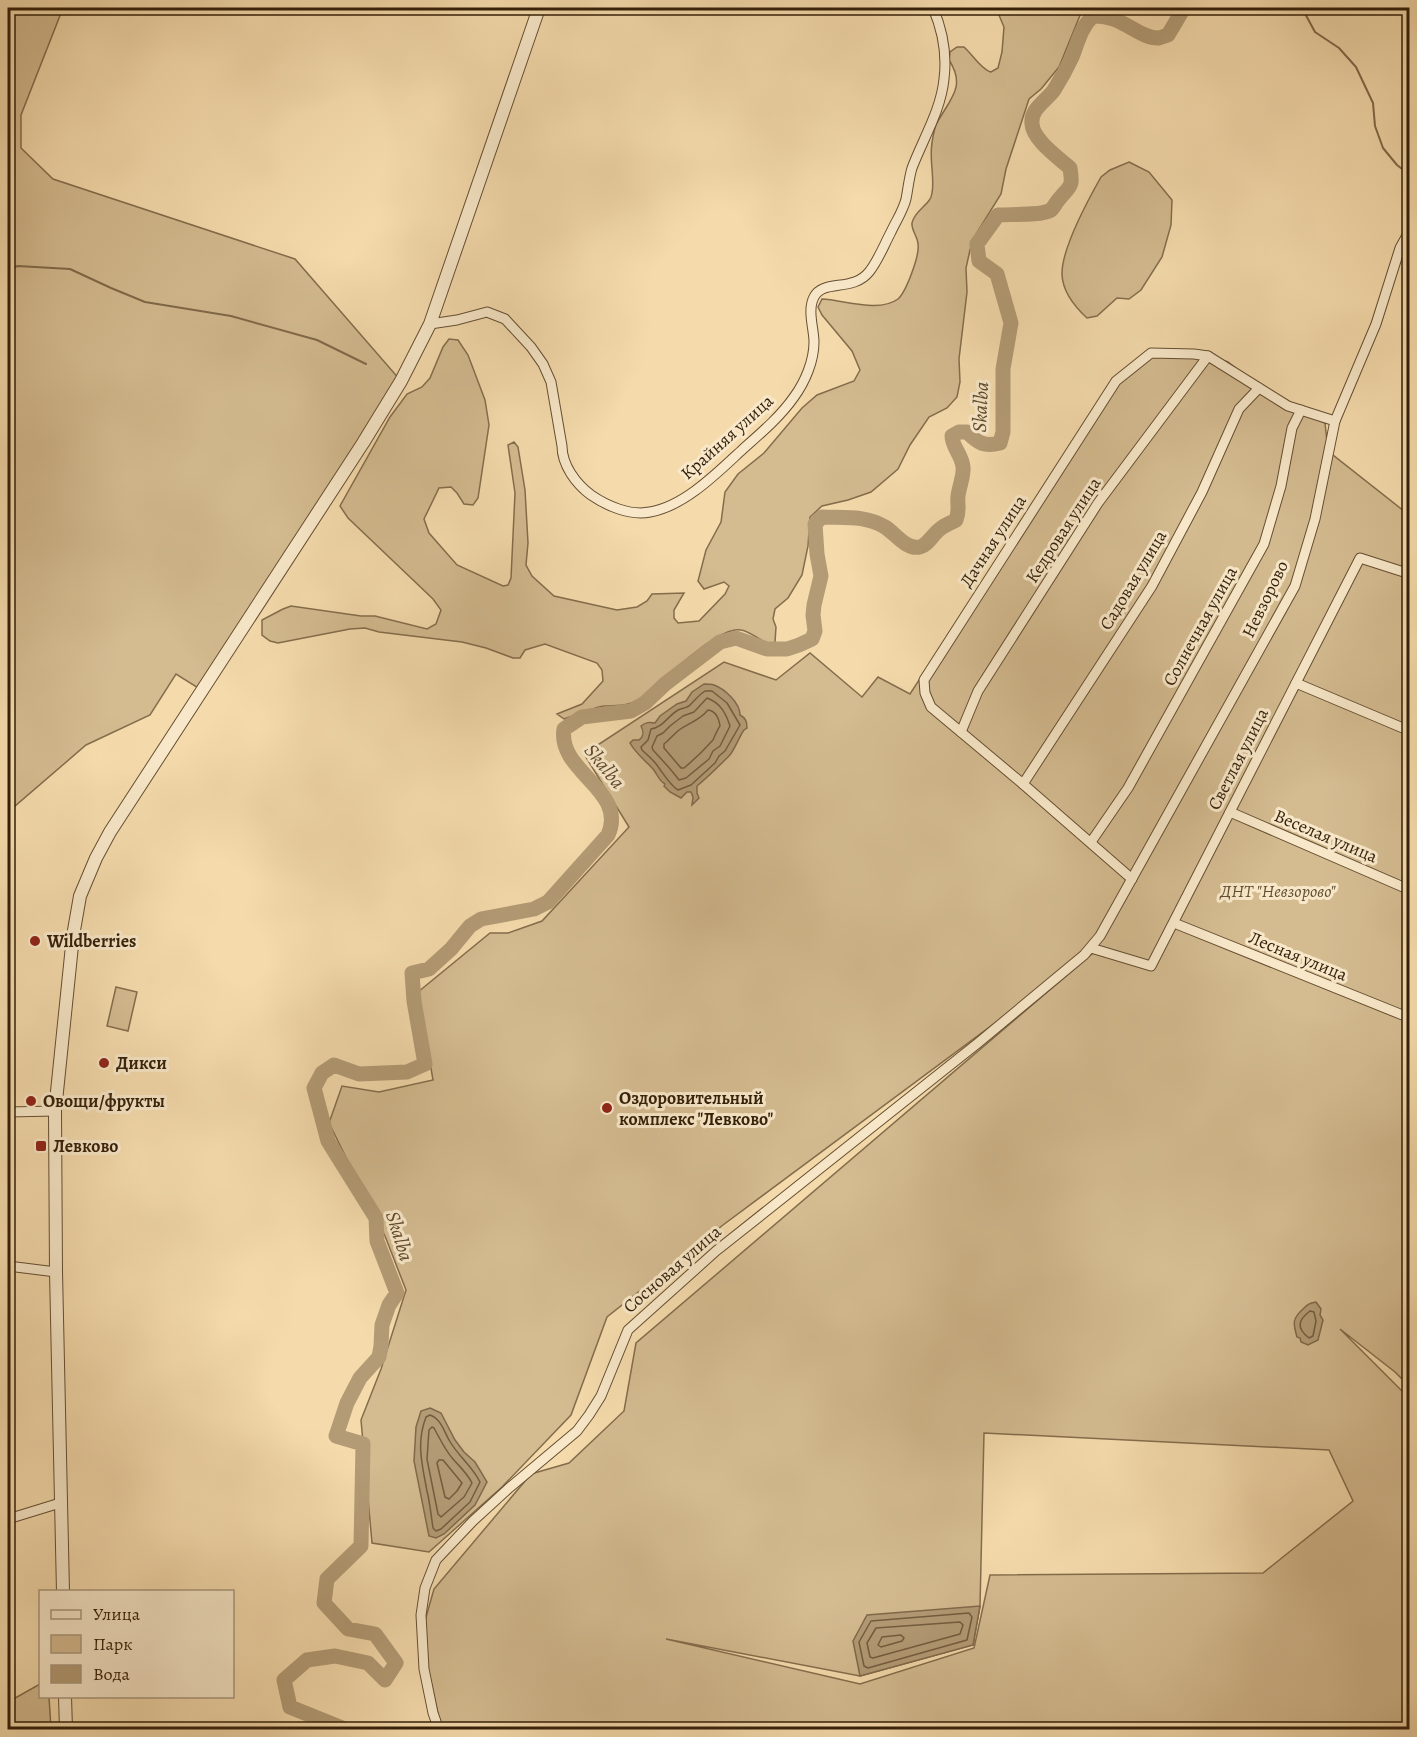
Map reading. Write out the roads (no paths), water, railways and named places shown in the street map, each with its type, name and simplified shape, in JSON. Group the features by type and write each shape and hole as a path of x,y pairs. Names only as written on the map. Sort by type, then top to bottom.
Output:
{"street":[{"path":"63,1590 55,1111 73,936 80,896 110,832 401,381 430,324 539,8"},
{"name":"Крайняя улица","path":"430,324 487,312 505,319 543,364 551,382 562,454 574,479 596,498 631,513 649,513 666,508 690,494 764,430 795,396 811,364 814,297 827,287 849,285 869,273 900,216 912,169 941,97 944,57 942,38 933,8"},
{"name":"Невзорово","path":"1088,951 1100,936 1295,586 1315,519 1335,421 1376,324 1400,248 1410,230"},
{"name":"Дачная улица","path":"1132,879 931,707 925,693 924,680 1116,381 1151,353 1208,356 1288,406 1335,421"},
{"name":"Кедровая улица","path":"961,732 978,692 1098,503 1208,356"},
{"name":"Садовая улица","path":"1023,784 1152,586 1202,492 1239,409 1259,388"},
{"name":"Солнечная улица","path":"1091,842 1128,788 1264,544 1281,486 1292,428 1301,410"},
{"name":"Светлая улица","path":"1088,951 1151,966 1360,558 1410,574"},
{"path":"1296,682 1410,731"},
{"name":"Веселая улица","path":"1230,812 1410,890"},
{"name":"Лесная улица","path":"1174,923 1410,1018"},
{"name":"Сосновая улица","path":"439,1730 424,1669 421,1615 425,1588 436,1560 515,1482 577,1431 590,1415 600,1396 628,1330 716,1251 978,1043 1088,951"},
{"path":"8,1112 55,1111"},
{"path":"8,1266 56,1272"},
{"path":"8,1519 60,1503"},
{"path":"65,1698 66,1730"}],"water":[{"path":"704,684 718,687 731,697 740,715 746,720 747,728 729,756 697,786 699,798 692,805 691,792 687,792 681,798 670,792 630,743 642,737 641,726 655,723 660,716 677,704 686,701 692,692"},
{"path":"1316,1302 1321,1309 1320,1315 1323,1320 1318,1340 1308,1345 1297,1337 1294,1322 1306,1306"},
{"path":"430,1408 441,1413 455,1440 475,1462 487,1482 475,1505 444,1534 436,1538 429,1536 414,1461 416,1427 421,1411"},
{"path":"980,1606 973,1645 860,1676 853,1641 867,1615"}],"waterway":[{"name":"Skalba","path":"347,1730 290,1707 284,1680 307,1660 335,1656 368,1663 385,1680 396,1663 375,1634 348,1629 324,1603 327,1579 361,1546 363,1444 336,1436 347,1403 360,1378 379,1357 382,1325 389,1305 397,1293 377,1241 376,1218 328,1141 314,1088 322,1073 334,1065 359,1074 407,1072 425,1064 414,1001 412,973 429,969 451,949 470,926 481,919 534,909 548,902 608,835 612,819 609,806 571,757 565,744 564,729 582,717 631,711 645,703 665,684 720,642 736,638 767,649 787,649 812,639 815,631 814,605 821,576 815,524 822,517 854,518 877,523 905,544 915,547 923,546 940,529 956,520 963,467 952,436 959,432 967,432 978,441 990,445 1000,443 1003,432 1003,369 1011,323 997,274 979,261 977,244 998,215 1033,214 1051,210 1069,188 1071,182 1070,168 1047,148 1033,130 1034,114 1057,86 1083,30 1093,16 1103,16 1121,22 1144,35 1159,38 1168,35 1184,8"},
{"path":"1302,8 1315,32 1339,48 1356,67 1373,103 1375,126 1383,148 1397,165 1410,175"},
{"path":"8,269 18,266 70,269 145,302 231,316 317,340 366,364"}],"place":[{"name":"Wildberries","path":"35,941"},
{"name":"Дикси","path":"104,1063"},
{"name":"Овощи/фрукты","path":"31,1101"},
{"name":"Оздоровительный комплекс \"Левково\"","path":"607,1108"},
{"name":"Левково","path":"41,1146"}],"park label":[{"name":"ДНТ \"Невзорово\"","path":"1278,891"}]}
